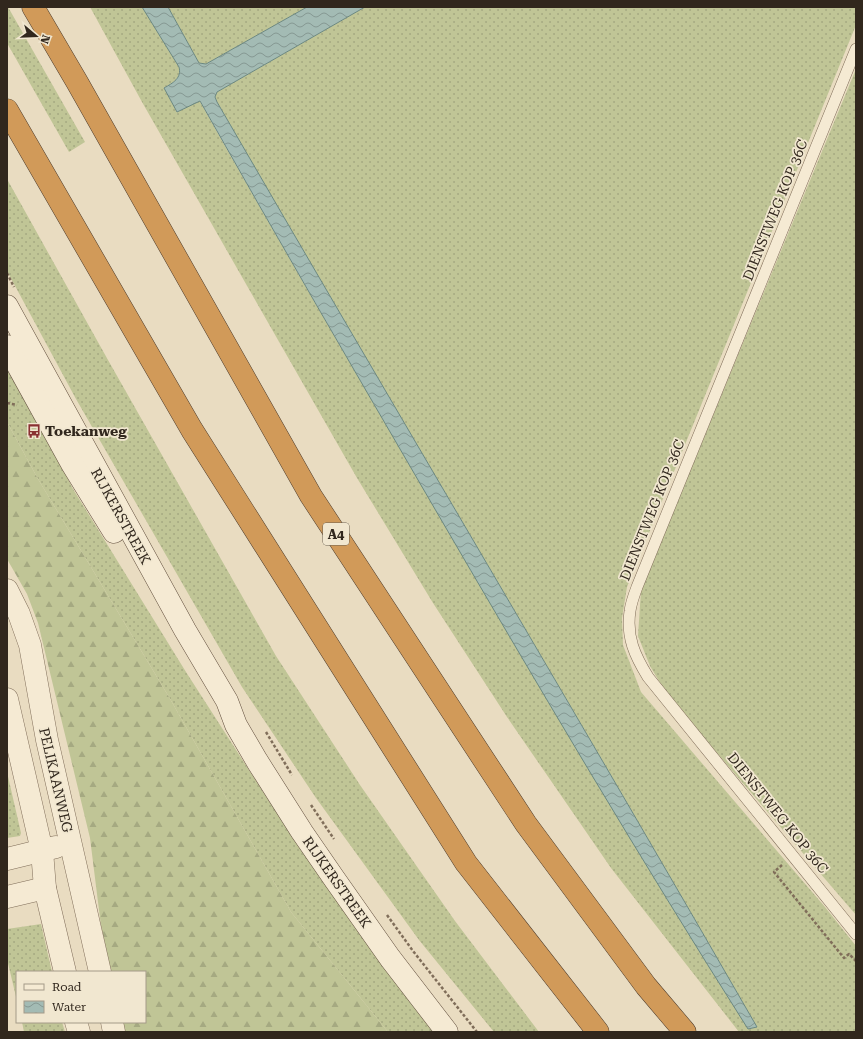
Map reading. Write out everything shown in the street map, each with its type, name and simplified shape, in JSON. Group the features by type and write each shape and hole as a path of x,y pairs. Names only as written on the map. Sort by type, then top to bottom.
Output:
{"highway":[{"name":"A4","path":"33,7 311,496 526,824 646,986 685,1032"},
{"path":"7,110 192,430 466,863 598,1032"}],"street":[{"name":"RIJKERSTREEK","path":"11,297 185,630 227,701 236,725 302,832 390,958 447,1032"},
{"name":"RIJKERSTREEK","path":"7,346 72,464 219,707 236,725"},
{"name":"PELIKAANWEG","path":"7,590 19,614 30,645 47,740 100,971"},
{"name":"PELIKAANWEG","path":"7,699 42,851 45,888 65,971"},
{"path":"7,859 71,844"},
{"path":"7,897 45,888"}],"lane":[{"name":"DIENSTWEG KOP 36C","path":"856,49 636,587 630,612 630,637 636,658 648,677 856,934"}],"path":[{"path":"7,273 11,297"},
{"path":"7,403 17,405"},
{"path":"265,730 296,782"},
{"path":"308,801 338,845"},
{"path":"793,856 774,872 844,958 849,954 856,961"},
{"path":"386,914 413,951 477,1032"}],"green space":[{"path":"7,7 85,142 69,152 7,43"},
{"path":"90,7 142,7 179,67 180,71 176,80 164,88 177,112 199,100 346,357 558,716 652,873 749,1029 757,1027 568,701 250,160 215,97 217,92 365,7 856,7 856,25 627,587 622,618 623,645 641,692 825,907 856,946 856,1032 739,1032 611,868 507,717 433,603 357,478 142,102"},
{"path":"168,7 307,7 206,64 199,63"},
{"path":"856,69 856,915 668,696 650,666 638,636 641,590"},
{"path":"7,179 276,656 360,785 455,921 539,1032 494,1032 419,940 316,798 242,687 76,399 7,271"},
{"path":"7,358 73,489 186,672 267,798 327,886 435,1032 388,1032 291,912 169,697 38,479 7,422"},
{"path":"7,422 38,479 169,697 291,912 388,1032 125,1032 123,1023 146,1023 146,971 111,971 101,926 90,838 38,623 27,594 7,559"},
{"path":"7,772 21,833 20,836 7,838"},
{"path":"41,924 52,971 16,971 16,997 7,959 7,929"},
{"path":"22,1023 62,1023 65,1032 24,1032"}],"water":[{"path":"142,7 168,7 199,63 206,64 307,7 365,7 217,92 215,97 284,218 757,1027 748,1029 588,768 286,253 200,101 177,112 164,88 176,80 180,71 179,67"}],"place":[{"name":"Toekanweg","path":"34,431"}]}
